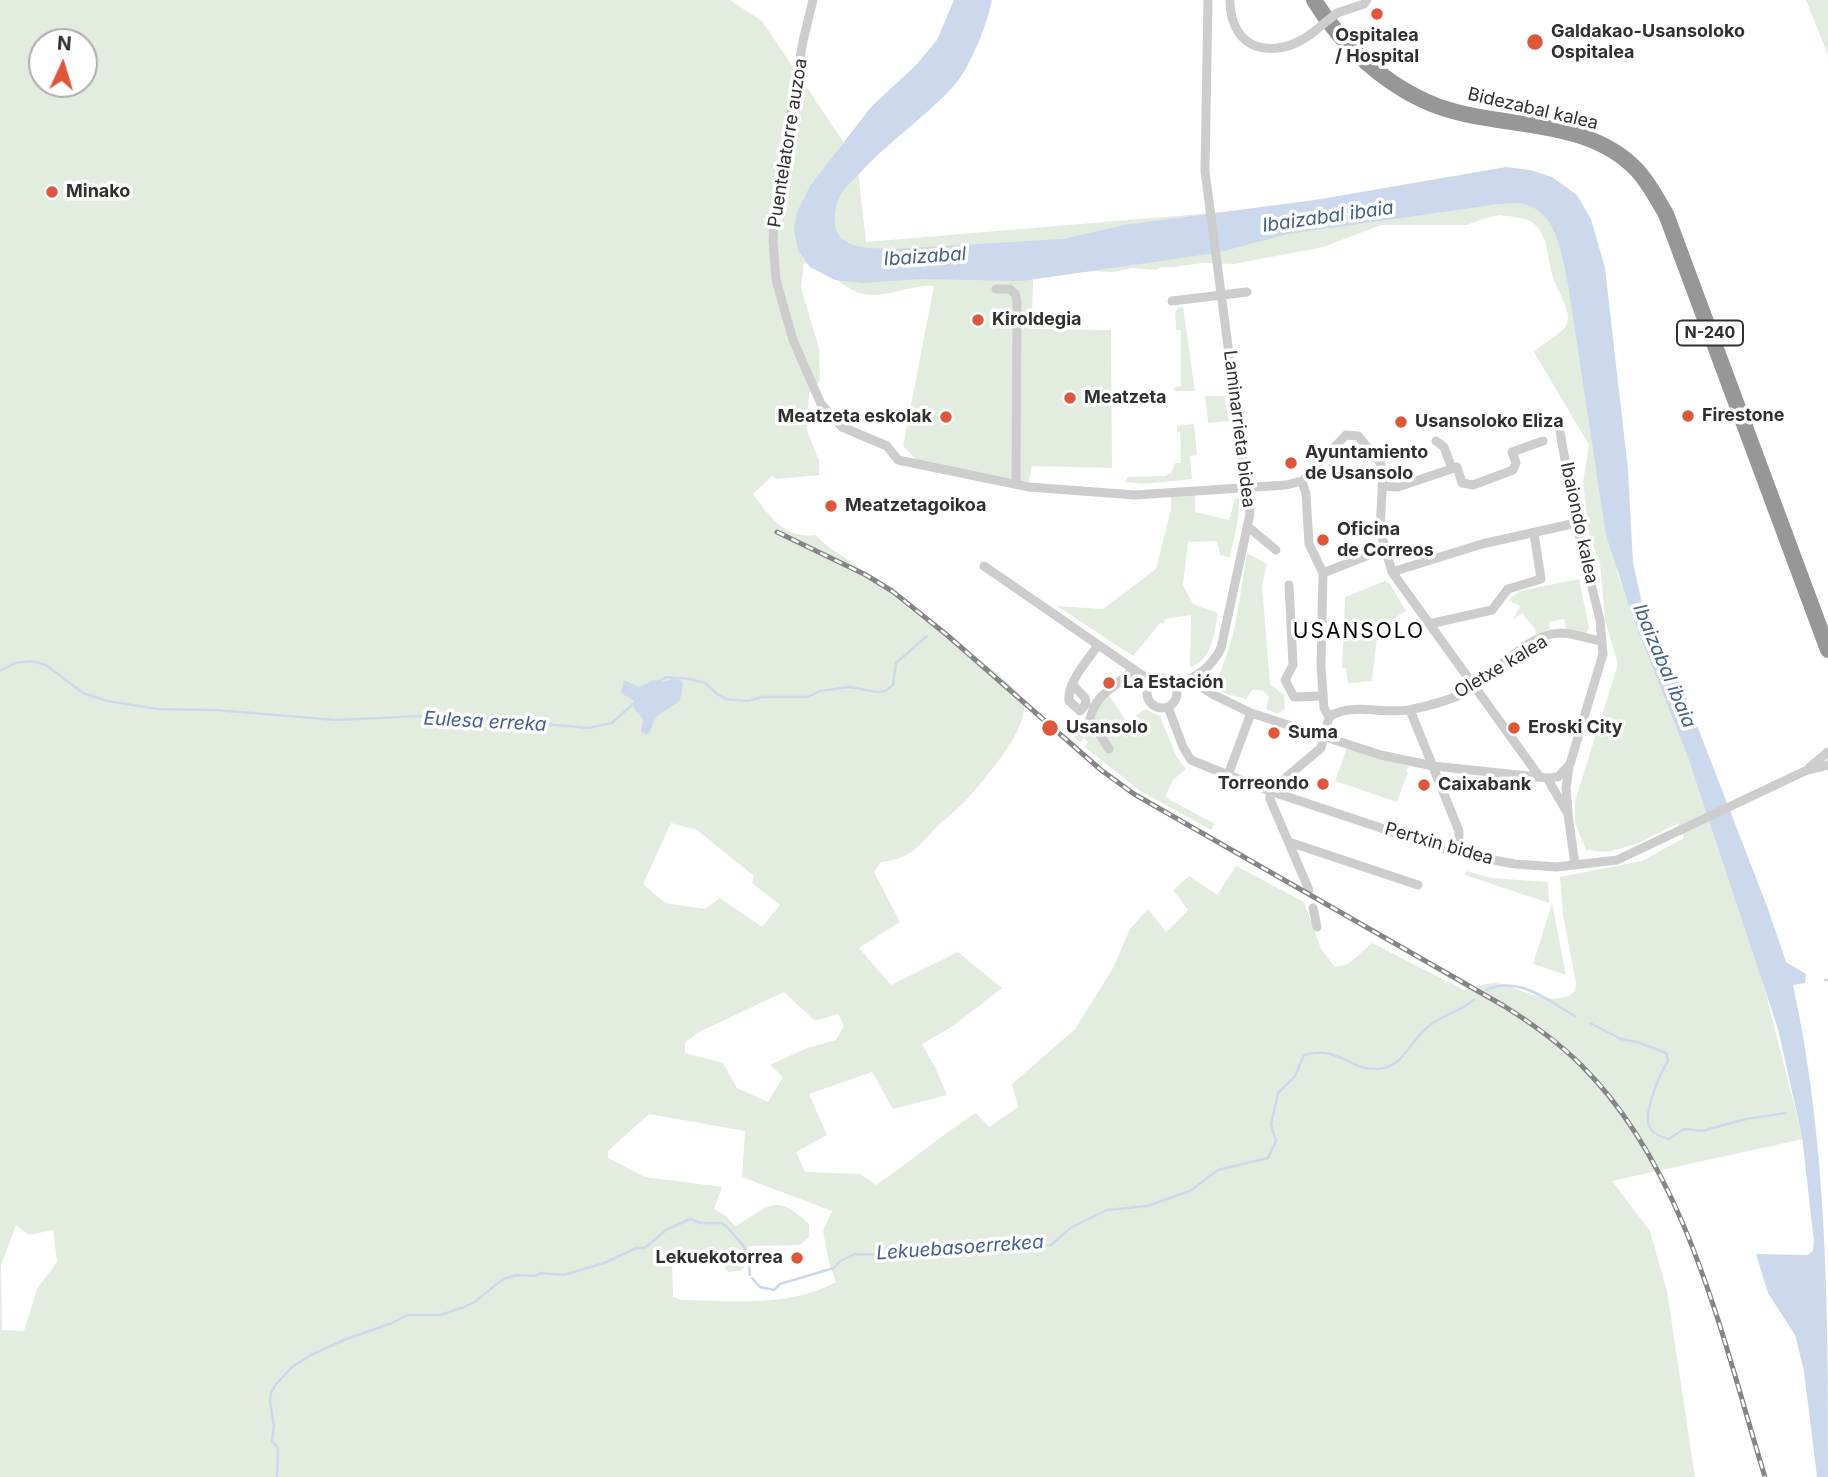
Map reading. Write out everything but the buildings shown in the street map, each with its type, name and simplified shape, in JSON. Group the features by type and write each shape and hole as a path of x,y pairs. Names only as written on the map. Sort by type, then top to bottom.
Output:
{"highway":[{"name":"Bidezabal kalea","path":"1314,0 1325,19 1348,44 1378,71 1417,97 1439,107 1480,117 1585,136 1615,152 1637,170 1665,214 1828,650"},
{"name":"N-240","path":"1820,626 1828,642"}],"street":[{"name":"Puentelatorre auzoa","path":"813,0 775,203 773,240 776,280 793,340 821,404 842,427 887,446 898,460 1016,484"},
{"name":"Laminarrieta bidea","path":"1175,687 1195,677 1214,661 1221,648 1250,507 1220,294 1204,147 1208,0"},
{"path":"1230,0 1237,30 1245,41 1268,50 1282,49 1300,41 1351,2 1367,0"},
{"path":"996,289 1010,289 1017,301 1016,484 1135,495 1286,485 1302,481 1346,435 1358,436 1380,462 1382,486 1379,512 1384,549 1392,572 1568,814"},
{"path":"1172,300 1247,292"},
{"name":"Ibaiondo kalea","path":"1559,426 1576,523 1600,620 1602,641"},
{"path":"1436,442 1444,447 1462,483 1473,485 1513,470 1516,463 1512,452 1543,441"},
{"path":"1382,486 1398,487 1454,468"},
{"path":"1302,481 1306,494 1309,544 1323,573 1321,666 1323,696 1329,717 1321,748 1270,795 1309,890"},
{"path":"1392,572 1482,544 1576,523"},
{"path":"1247,526 1276,550"},
{"path":"1429,624 1492,610 1508,589 1541,579 1534,533"},
{"path":"1323,573 1384,549"},
{"path":"984,566 1152,682"},
{"path":"1289,585 1293,665 1284,680 1294,697 1323,696"},
{"name":"Oletxe kalea","path":"1329,717 1336,712 1410,710 1460,695 1510,657 1541,639 1560,633 1602,641"},
{"path":"1562,804 1562,790 1568,767 1603,654 1602,641"},
{"path":"1073,685 1098,645"},
{"path":"1109,749 1090,719 1092,710 1100,695 1125,678 1133,669"},
{"path":"1195,677 1200,686 1251,713 1381,755 1433,766 1543,777 1558,777 1568,767"},
{"path":"1165,679 1175,687 1176,696 1168,707 1158,708 1150,703 1147,690 1152,682 1165,679"},
{"name":"Pertxin bidea","path":"1168,707 1183,747 1191,760 1270,795 1459,854 1515,864 1575,865 1617,860 1805,771"},
{"path":"1410,710 1459,831 1459,854"},
{"path":"1228,775 1251,713"},
{"path":"1805,771 1828,752"},
{"path":"1805,771 1828,765"},
{"path":"1568,767 1566,788 1575,865"},
{"path":"1289,842 1418,885"},
{"path":"1312,908 1317,927"}],"green space":[{"path":"0,0 730,0 762,21 857,162 866,242 1355,201 1546,179 1601,327 1617,573 1727,842 1803,1139 1612,1181 1650,1231 1667,1291 1695,1477 0,1477","holes":["1500,215 1521,218 1532,222 1541,233 1568,319 1565,327 1534,352 1589,445 1583,482 1589,534 1600,563 1605,621 1618,664 1575,801 1575,823 1586,850 1608,852 1636,844 1678,823 1684,838 1642,861 1560,877 1563,915 1576,983 1575,991 1556,999 1536,996 1496,983 1464,990 1372,943 1348,964 1335,967 1321,949 1304,902 1236,866 1217,895 1189,876 1173,890 1188,910 1166,932 1148,909 1130,929 1113,968 1075,1029 1012,1084 1018,1107 989,1127 976,1113 876,1185 860,1174 805,1172 796,1152 827,1135 809,1094 872,1072 893,1109 947,1095 922,1044 953,1026 1002,988 958,952 891,985 859,948 900,922 874,872 881,862 894,860 913,851 972,794 1014,737 1020,725 1024,704 1020,695 994,671 915,614 816,535 795,534 779,525 753,494 772,476 777,479 819,475 819,461 807,430 809,393 819,382 820,376 819,348 801,288 804,263 863,294 881,295 934,286 903,446 917,460 1029,482 1032,466 1112,468 1111,330 1032,329 1033,278 1133,268 1156,270 1161,267 1202,263 1234,264 1323,247 1381,225 1467,225","671,823 697,830 754,876 752,883 780,905 762,927 720,898 705,909 665,903 643,884","784,992 815,1021 838,1014 844,1026 836,1040 807,1048 770,1065 783,1077 768,1102 737,1088 723,1063 685,1053 685,1042 699,1032","649,1114 745,1131 742,1177 832,1211 823,1231 836,1282 800,1296 761,1301 682,1300 673,1297 672,1258 682,1259 713,1252 728,1272 740,1271 752,1260 748,1246 800,1245 809,1237 809,1224 788,1208 772,1205 735,1226 726,1216 714,1209 722,1187 645,1177 608,1158 608,1151","16,1225 29,1235 53,1230 57,1262 37,1289 24,1331 2,1330 1,1265"]},
{"path":"1806,0 1828,0 1828,55"},
{"path":"1183,307 1195,391 1175,391 1175,387 1181,386 1181,330 1176,330 1175,313 1178,308"},
{"path":"1205,396 1224,396 1229,421 1208,423"},
{"path":"1194,424 1197,455 1190,456 1192,479 1144,484 1124,482 1128,477 1165,476 1171,473 1175,463 1181,463 1180,432 1177,432 1177,426"},
{"path":"1195,495 1195,512 1229,520 1235,499 1239,499 1238,521 1230,557 1220,555 1217,541 1188,542 1183,585 1193,604 1218,613 1211,645 1198,663 1190,667 1191,615 1164,619 1164,624 1160,623 1133,656 1057,606 1103,609 1156,569 1171,509 1171,496"},
{"path":"1247,553 1267,564 1262,586 1270,684 1284,695 1285,709 1278,714 1266,709 1269,697 1262,690 1252,690 1246,699 1224,693 1213,686 1232,638"},
{"path":"1579,579 1589,627 1586,634 1566,629 1564,619 1549,622 1550,629 1536,636 1535,629 1522,613 1513,620 1520,606 1508,600 1520,591"},
{"path":"1385,581 1390,584 1406,611 1373,631 1373,637 1377,637 1372,681 1348,683 1346,668 1342,668 1345,597"},
{"path":"1109,695 1127,722 1145,709 1160,716 1176,756 1186,769 1173,780 1165,797 1215,824 1211,830 1139,790 1085,747 1088,742 1084,738 1080,742 1072,735 1098,701"},
{"path":"1351,747 1410,767 1407,768 1397,802 1335,781 1347,748"},
{"path":"1466,871 1491,878 1548,882 1549,903 1465,875"},
{"path":"1552,903 1566,975 1533,964"}],"water":[{"path":"954,0 992,0 977,46 966,69 953,87 870,162 841,194 836,208 835,224 842,239 849,243 866,248 892,249 1063,239 1124,225 1315,200 1506,167 1530,170 1552,177 1577,195 1591,219 1605,268 1628,470 1633,563 1644,612 1672,665 1693,715 1786,962 1806,974 1805,983 1793,985 1813,1107 1824,1230 1828,1477 1817,1477 1804,1371 1795,1335 1768,1293 1756,1254 1807,1255 1813,1251 1802,1136 1778,1029 1688,757 1632,615 1606,535 1568,284 1561,250 1552,227 1546,217 1527,205 1499,204 1288,234 1216,253 1022,281 919,279 863,283 835,280 810,267 798,250 794,229 797,212 810,186 871,107 916,65 937,40"},
{"path":"624,680 639,687 654,680 663,682 681,680 683,684 680,700 658,715 646,735 641,732 643,719 633,707 634,701 621,693"}],"waterway":[{"name":"Eulesa erreka","path":"658,682 666,677 689,679 705,683 726,699 748,701 762,697 808,697 820,691 850,687 885,691 893,685 896,663 927,636"},
{"name":"Eulesa erreka","path":"0,671 15,663 32,661 46,665 83,693 107,701 157,709 216,710 336,720 421,716 588,728 612,723 635,702"},
{"name":"Lekuebasoerrekea","path":"1486,990 1498,986 1522,988 1544,997 1575,1016"},
{"name":"Lekuebasoerrekea","path":"752,1278 760,1287 774,1290 780,1284 834,1268 839,1262 855,1254 903,1255 964,1248 1051,1245 1072,1227 1107,1210 1147,1206 1190,1191 1218,1170 1268,1158 1276,1141 1271,1125 1278,1093 1295,1076 1304,1055 1326,1053 1368,1069 1386,1068 1399,1060 1428,1026 1474,1000"},
{"name":"Lekuebasoerrekea","path":"1590,1023 1621,1039 1666,1053 1668,1061 1654,1090 1648,1116 1651,1129 1659,1135 1669,1139 1684,1129 1702,1131 1746,1119 1786,1113"},
{"name":"Lekuebasoerrekea","path":"277,1477 278,1448 272,1441 274,1426 271,1393 292,1367 344,1340 407,1315 441,1315 464,1307 476,1301 503,1279 516,1275 564,1275 607,1262 636,1248 645,1248 666,1230 690,1219 701,1223 721,1223 727,1227 748,1253 750,1275"}],"railway":[{"path":"777,532 866,575 892,591 947,635 1101,770 1134,794 1504,1006 1544,1033 1580,1064 1617,1106 1648,1153 1674,1204 1716,1313 1765,1477"}],"place":[{"name":"Ospitalea / Hospital","path":"1377,14"},
{"name":"Galdakao-Usansoloko Ospitalea","path":"1535,42"},
{"name":"Minako","path":"52,192"},
{"name":"Kiroldegia","path":"978,320"},
{"name":"Meatzeta","path":"1070,398"},
{"name":"Firestone","path":"1688,416"},
{"name":"Meatzeta eskolak","path":"946,417"},
{"name":"Usansoloko Eliza","path":"1401,422"},
{"name":"Ayuntamiento de Usansolo","path":"1291,463"},
{"name":"Meatzetagoikoa","path":"831,506"},
{"name":"Oficina de Correos","path":"1323,540"},
{"name":"La Estación","path":"1109,683"},
{"name":"Usansolo","path":"1050,728"},
{"name":"Eroski City","path":"1514,728"},
{"name":"Suma","path":"1274,733"},
{"name":"Torreondo","path":"1323,784"},
{"name":"Caixabank","path":"1424,785"},
{"name":"Lekuekotorrea","path":"797,1258"}],"district":[{"name":"USANSOLO","path":"1359,632"}],"water label":[{"name":"Ibaizabal ibaia","path":"1328,217"},
{"name":"Ibaizabal","path":"925,257"},
{"name":"Ibaizabal ibaia","path":"1664,666"}]}
